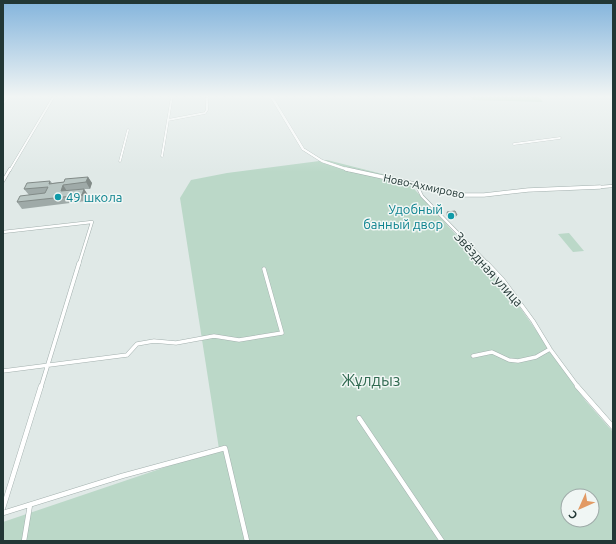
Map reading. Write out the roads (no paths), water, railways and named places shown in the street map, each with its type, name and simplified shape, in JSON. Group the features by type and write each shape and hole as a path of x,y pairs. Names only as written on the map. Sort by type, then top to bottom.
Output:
{"street":[{"path":"3,181 39,121"},
{"path":"162,156 168,121"},
{"name":"Ново-Ахмирово","path":"286,121 303,149 324,162 349,170 465,195 476,196 528,190 613,186"},
{"path":"120,161 128,130"},
{"path":"514,144 560,138"},
{"path":"3,174 7,173"},
{"name":"Звёздная улица","path":"420,185 418,188 422,196 503,280 533,321 550,349 586,396 613,427"},
{"path":"3,232 92,222 46,365 3,508"},
{"path":"3,371 127,355 137,344 154,341 176,343 214,336 239,340 282,333 264,269"},
{"path":"473,356 491,352 496,353 510,361 524,360 531,359 550,349"},
{"path":"359,418 442,541"},
{"path":"3,513 122,476 225,448 248,541"},
{"path":"24,541 30,505"}],"place":[{"name":"49 школа","path":"58,197"},
{"name":"Удобный банный двор","path":"451,216"}],"park label":[{"name":"Жұлдыз","path":"371,380"}]}
